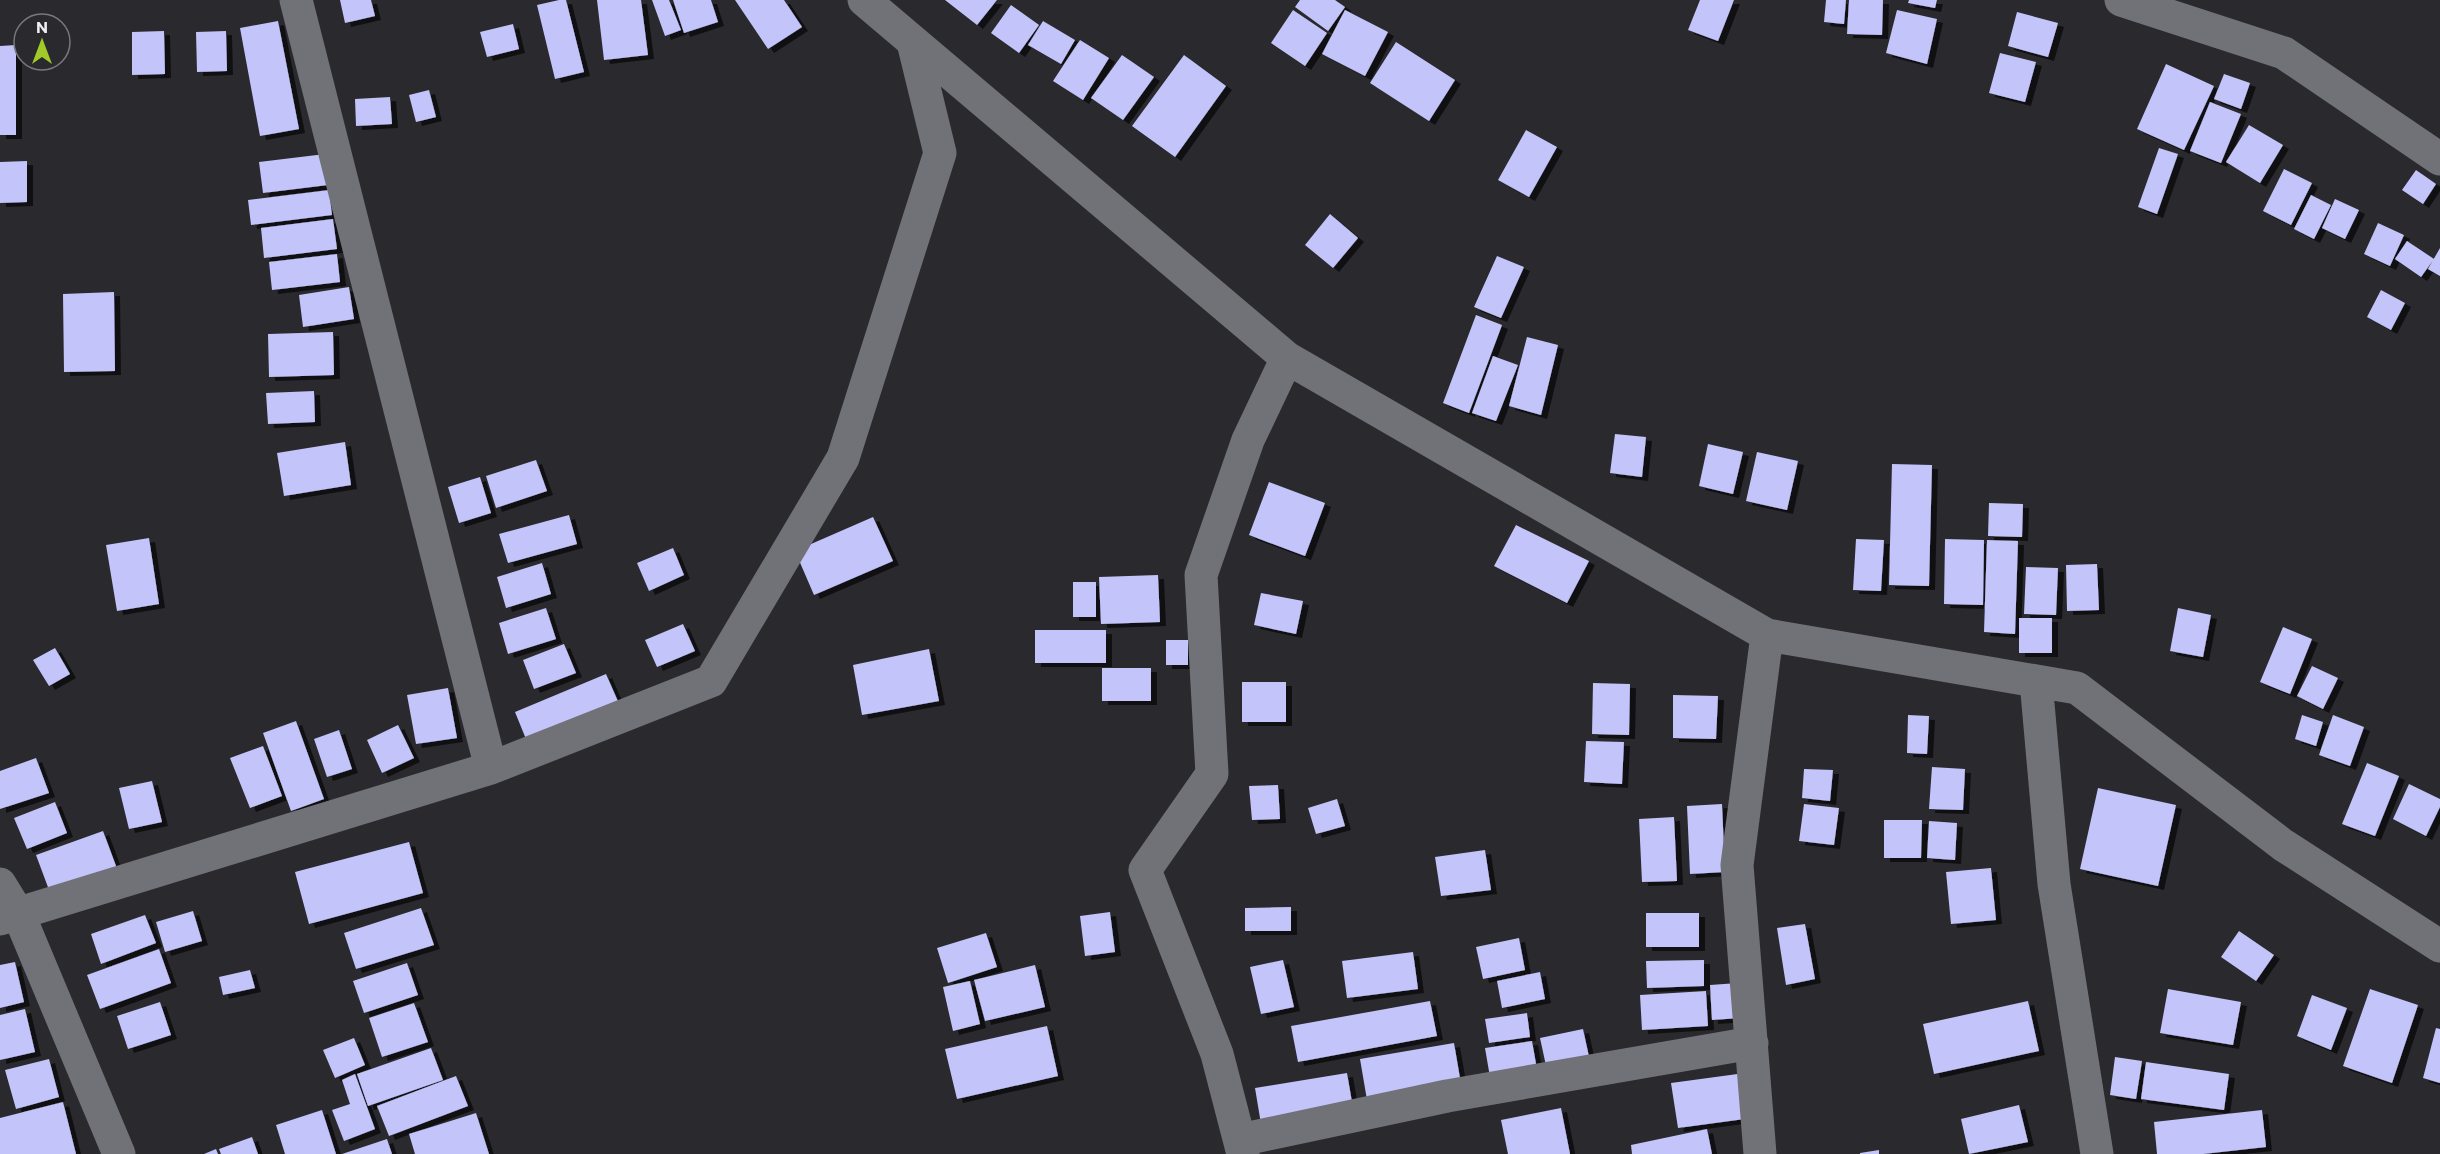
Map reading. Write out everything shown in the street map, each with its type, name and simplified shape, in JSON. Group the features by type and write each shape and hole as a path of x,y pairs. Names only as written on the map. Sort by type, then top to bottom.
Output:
{"street":[{"path":"296,0 491,768"},
{"path":"864,0 1287,357 1767,635 2077,688 2283,845 2440,946"},
{"path":"2121,0 2284,53 2440,159"},
{"path":"9,917 491,768 711,681 843,458 940,153 914,42"},
{"path":"1287,357 1248,440 1201,575 1212,774 1145,870 1217,1054 1241,1147 1447,1096 1752,1043"},
{"path":"1760,1154 1737,865 1767,635"},
{"path":"2036,681 2054,884 2097,1154"},
{"path":"0,884 9,917 119,1154"}],"building":[{"path":"340,0 371,0 375,16 345,23"},
{"path":"566,0 584,72 555,79 537,5"},
{"path":"597,0 641,0 648,55 604,60"},
{"path":"652,0 669,0 681,30 665,36"},
{"path":"673,0 711,0 718,22 684,33"},
{"path":"735,0 784,0 802,27 768,49"},
{"path":"945,0 997,0 977,25"},
{"path":"1300,0 1335,0 1345,7 1328,31 1295,7"},
{"path":"1700,0 1734,0 1718,41 1688,30"},
{"path":"1826,0 1846,0 1844,24 1824,22"},
{"path":"1849,0 1883,0 1882,35 1847,34"},
{"path":"1909,0 1937,0 1935,8 1908,3"},
{"path":"1011,5 1039,25 1019,53 991,33"},
{"path":"1293,10 1327,33 1305,66 1271,43"},
{"path":"1345,10 1388,32 1365,76 1322,54"},
{"path":"1897,10 1937,19 1927,64 1886,53"},
{"path":"2017,12 2058,23 2048,57 2008,46"},
{"path":"278,21 299,129 260,136 240,28"},
{"path":"1043,21 1075,40 1061,64 1028,45"},
{"path":"513,24 519,49 487,57 480,32"},
{"path":"164,31 165,74 132,75 132,32"},
{"path":"226,31 227,71 197,72 196,32"},
{"path":"1080,40 1109,58 1083,100 1053,81"},
{"path":"1396,42 1455,80 1429,121 1370,83"},
{"path":"12,45 12,72 16,72 16,135 0,135 0,46"},
{"path":"2000,53 2036,62 2025,102 1989,93"},
{"path":"1122,55 1154,77 1123,120 1091,98"},
{"path":"1184,55 1226,86 1175,157 1132,126"},
{"path":"2166,64 2214,86 2184,150 2137,129"},
{"path":"2224,74 2250,83 2241,109 2214,99"},
{"path":"429,90 436,117 416,122 409,95"},
{"path":"390,97 392,124 356,126 355,99"},
{"path":"2210,102 2241,114 2221,163 2190,151"},
{"path":"2249,125 2283,145 2260,183 2226,162"},
{"path":"1526,130 1557,147 1529,197 1498,180"},
{"path":"2159,148 2178,154 2157,214 2138,207"},
{"path":"325,154 328,185 263,193 259,162"},
{"path":"27,161 27,202 0,203 0,162"},
{"path":"2284,169 2312,183 2291,225 2263,211"},
{"path":"2416,170 2436,184 2423,204 2402,190"},
{"path":"329,190 332,215 251,225 248,200"},
{"path":"2311,195 2331,205 2314,239 2294,229"},
{"path":"2335,199 2359,210 2345,239 2322,228"},
{"path":"1330,214 1358,238 1333,268 1305,245"},
{"path":"333,219 337,249 264,258 261,228"},
{"path":"2378,223 2404,235 2390,266 2364,254"},
{"path":"2407,241 2434,259 2421,277 2395,259"},
{"path":"2440,248 2440,276 2428,269"},
{"path":"337,254 340,282 272,290 269,262"},
{"path":"1497,256 1524,267 1501,318 1474,307"},
{"path":"349,287 354,319 303,327 299,295"},
{"path":"2381,290 2405,303 2391,330 2367,317"},
{"path":"114,292 115,371 64,372 63,294"},
{"path":"1476,315 1502,325 1469,413 1443,403"},
{"path":"333,332 334,375 269,377 268,334"},
{"path":"1527,337 1558,345 1541,415 1509,406"},
{"path":"1493,356 1518,365 1496,421 1472,413"},
{"path":"314,391 315,422 268,424 266,393"},
{"path":"1615,434 1646,437 1642,477 1610,473"},
{"path":"345,442 351,485 284,496 277,453"},
{"path":"1708,444 1743,452 1733,494 1699,486"},
{"path":"1757,452 1798,461 1787,510 1746,501"},
{"path":"536,460 547,491 496,508 486,476"},
{"path":"1892,464 1932,465 1929,586 1889,585"},
{"path":"480,477 491,513 459,523 448,487"},
{"path":"1269,482 1325,503 1305,556 1249,535"},
{"path":"1989,503 2023,504 2022,537 1988,536"},
{"path":"569,515 577,544 508,563 499,534"},
{"path":"873,517 893,561 814,595 795,551"},
{"path":"1516,525 1589,561 1567,603 1494,566"},
{"path":"149,538 159,604 117,611 106,545"},
{"path":"1856,539 1884,540 1881,591 1853,590"},
{"path":"1945,539 1984,540 1983,605 1944,604"},
{"path":"1987,540 2018,541 2015,634 1984,632"},
{"path":"673,548 684,575 649,591 637,563"},
{"path":"542,563 551,594 506,608 497,577"},
{"path":"2097,564 2099,610 2067,611 2066,565"},
{"path":"2026,567 2058,568 2056,615 2024,614"},
{"path":"1158,575 1160,622 1101,624 1099,577"},
{"path":"1073,582 1096,582 1096,617 1073,617"},
{"path":"1261,593 1303,601 1296,634 1254,625"},
{"path":"546,608 556,639 508,654 499,623"},
{"path":"2178,608 2211,615 2203,657 2170,651"},
{"path":"2019,618 2052,618 2052,653 2019,653"},
{"path":"683,624 695,651 657,667 645,640"},
{"path":"2283,627 2312,639 2290,694 2260,682"},
{"path":"1035,630 1106,630 1106,663 1035,663"},
{"path":"1166,640 1188,640 1188,665 1166,665"},
{"path":"564,644 576,673 534,689 523,660"},
{"path":"55,648 70,674 49,686 33,660"},
{"path":"929,649 939,701 862,715 853,665"},
{"path":"2312,666 2338,678 2323,709 2297,696"},
{"path":"1102,668 1151,668 1151,701 1102,701"},
{"path":"606,674 620,706 528,744 515,712"},
{"path":"1242,682 1286,682 1286,722 1242,722"},
{"path":"1593,683 1630,684 1629,735 1592,734"},
{"path":"448,688 457,738 416,744 407,695"},
{"path":"1673,695 1718,696 1716,739 1673,738"},
{"path":"1908,715 1929,716 1927,754 1907,753"},
{"path":"2302,715 2323,722 2316,746 2295,739"},
{"path":"2333,715 2364,727 2350,766 2319,755"},
{"path":"296,721 324,799 291,811 263,733"},
{"path":"398,725 414,758 382,773 367,740"},
{"path":"339,730 352,769 327,777 314,739"},
{"path":"1586,741 1624,742 1622,784 1584,782"},
{"path":"263,746 282,796 250,808 230,758"},
{"path":"36,758 49,793 0,809 0,771"},
{"path":"2367,763 2399,776 2375,836 2342,824"},
{"path":"1932,767 1965,769 1963,810 1929,809"},
{"path":"1804,769 1833,770 1830,801 1802,798"},
{"path":"152,781 162,822 129,829 119,788"},
{"path":"2409,784 2440,799 2440,807 2426,836 2393,819"},
{"path":"1278,785 1280,819 1252,820 1249,786"},
{"path":"2098,788 2176,805 2158,886 2080,869"},
{"path":"1337,799 1345,826 1316,834 1308,808"},
{"path":"55,802 67,833 27,849 14,818"},
{"path":"1722,804 1725,872 1690,874 1687,806"},
{"path":"1804,804 1839,808 1834,845 1799,841"},
{"path":"1674,817 1677,881 1642,882 1639,819"},
{"path":"1884,820 1922,820 1921,858 1884,858"},
{"path":"1929,821 1957,823 1955,860 1927,858"},
{"path":"103,831 119,874 52,898 36,855"},
{"path":"409,842 423,893 309,924 295,872"},
{"path":"1485,850 1491,890 1441,896 1435,857"},
{"path":"1991,868 1996,920 1951,924 1946,872"},
{"path":"1291,907 1291,931 1245,931 1245,908"},
{"path":"421,908 434,945 356,969 344,933"},
{"path":"193,911 202,941 165,952 156,922"},
{"path":"1110,912 1115,952 1085,956 1080,916"},
{"path":"1646,913 1699,913 1699,947 1646,947"},
{"path":"145,915 156,943 101,964 91,934"},
{"path":"1805,924 1815,979 1786,985 1777,928"},
{"path":"2239,931 2274,955 2256,981 2221,957"},
{"path":"986,933 997,967 948,983 937,948"},
{"path":"1519,938 1525,970 1483,979 1476,947"},
{"path":"159,949 171,983 100,1009 87,975"},
{"path":"1413,952 1418,989 1347,998 1342,961"},
{"path":"1283,960 1294,1007 1261,1014 1250,967"},
{"path":"1704,960 1704,986 1647,988 1646,961"},
{"path":"15,962 24,1002 0,1008 0,965"},
{"path":"407,963 418,995 364,1013 353,981"},
{"path":"1035,965 1045,1007 985,1021 974,980"},
{"path":"250,970 255,988 223,995 219,977"},
{"path":"1540,972 1545,999 1502,1008 1497,981"},
{"path":"970,981 980,1024 953,1031 943,987"},
{"path":"1738,983 1740,1018 1712,1020 1710,985"},
{"path":"2168,989 2241,1002 2233,1045 2160,1033"},
{"path":"2370,989 2418,1005 2392,1083 2343,1066"},
{"path":"1706,991 1708,1026 1642,1030 1640,995"},
{"path":"2312,995 2347,1008 2331,1050 2297,1036"},
{"path":"1430,1001 1437,1036 1298,1062 1291,1026"},
{"path":"2028,1001 2039,1051 1934,1074 1923,1024"},
{"path":"160,1002 171,1035 128,1049 117,1016"},
{"path":"414,1003 428,1042 382,1057 369,1018"},
{"path":"25,1009 35,1052 0,1060 0,1015"},
{"path":"1527,1013 1530,1037 1489,1043 1485,1019"},
{"path":"1047,1026 1058,1076 957,1099 945,1049"},
{"path":"2436,1028 2440,1029 2440,1083 2423,1078"},
{"path":"1583,1029 1591,1066 1548,1075 1540,1038"},
{"path":"354,1038 365,1065 335,1078 323,1050"},
{"path":"1532,1041 1538,1075 1491,1083 1485,1048"},
{"path":"1454,1043 1461,1084 1367,1100 1360,1059"},
{"path":"431,1048 443,1080 368,1106 357,1074"},
{"path":"2115,1057 2142,1061 2136,1099 2110,1095"},
{"path":"49,1059 59,1097 16,1109 5,1070"},
{"path":"2146,1062 2229,1074 2224,1110 2141,1099"},
{"path":"1347,1073 1353,1108 1261,1124 1255,1088"},
{"path":"1745,1073 1752,1118 1678,1128 1671,1083"},
{"path":"355,1074 375,1129 344,1141 332,1110 350,1104 342,1080"},
{"path":"456,1076 468,1106 389,1136 377,1106"},
{"path":"63,1102 76,1154 0,1154 0,1118"},
{"path":"2019,1105 2028,1142 1969,1154 1961,1119"},
{"path":"1561,1108 1570,1154 1508,1154 1501,1120"},
{"path":"322,1110 336,1154 285,1154 276,1125"},
{"path":"2262,1110 2266,1147 2203,1154 2157,1154 2154,1122"},
{"path":"476,1113 489,1154 415,1154 409,1134"},
{"path":"1707,1129 1712,1154 1632,1154 1631,1145"},
{"path":"252,1137 258,1154 221,1154 219,1149"},
{"path":"387,1139 392,1154 342,1154"},
{"path":"216,1149 218,1154 204,1154"},
{"path":"1879,1150 1879,1154 1860,1154 1860,1153"}]}
